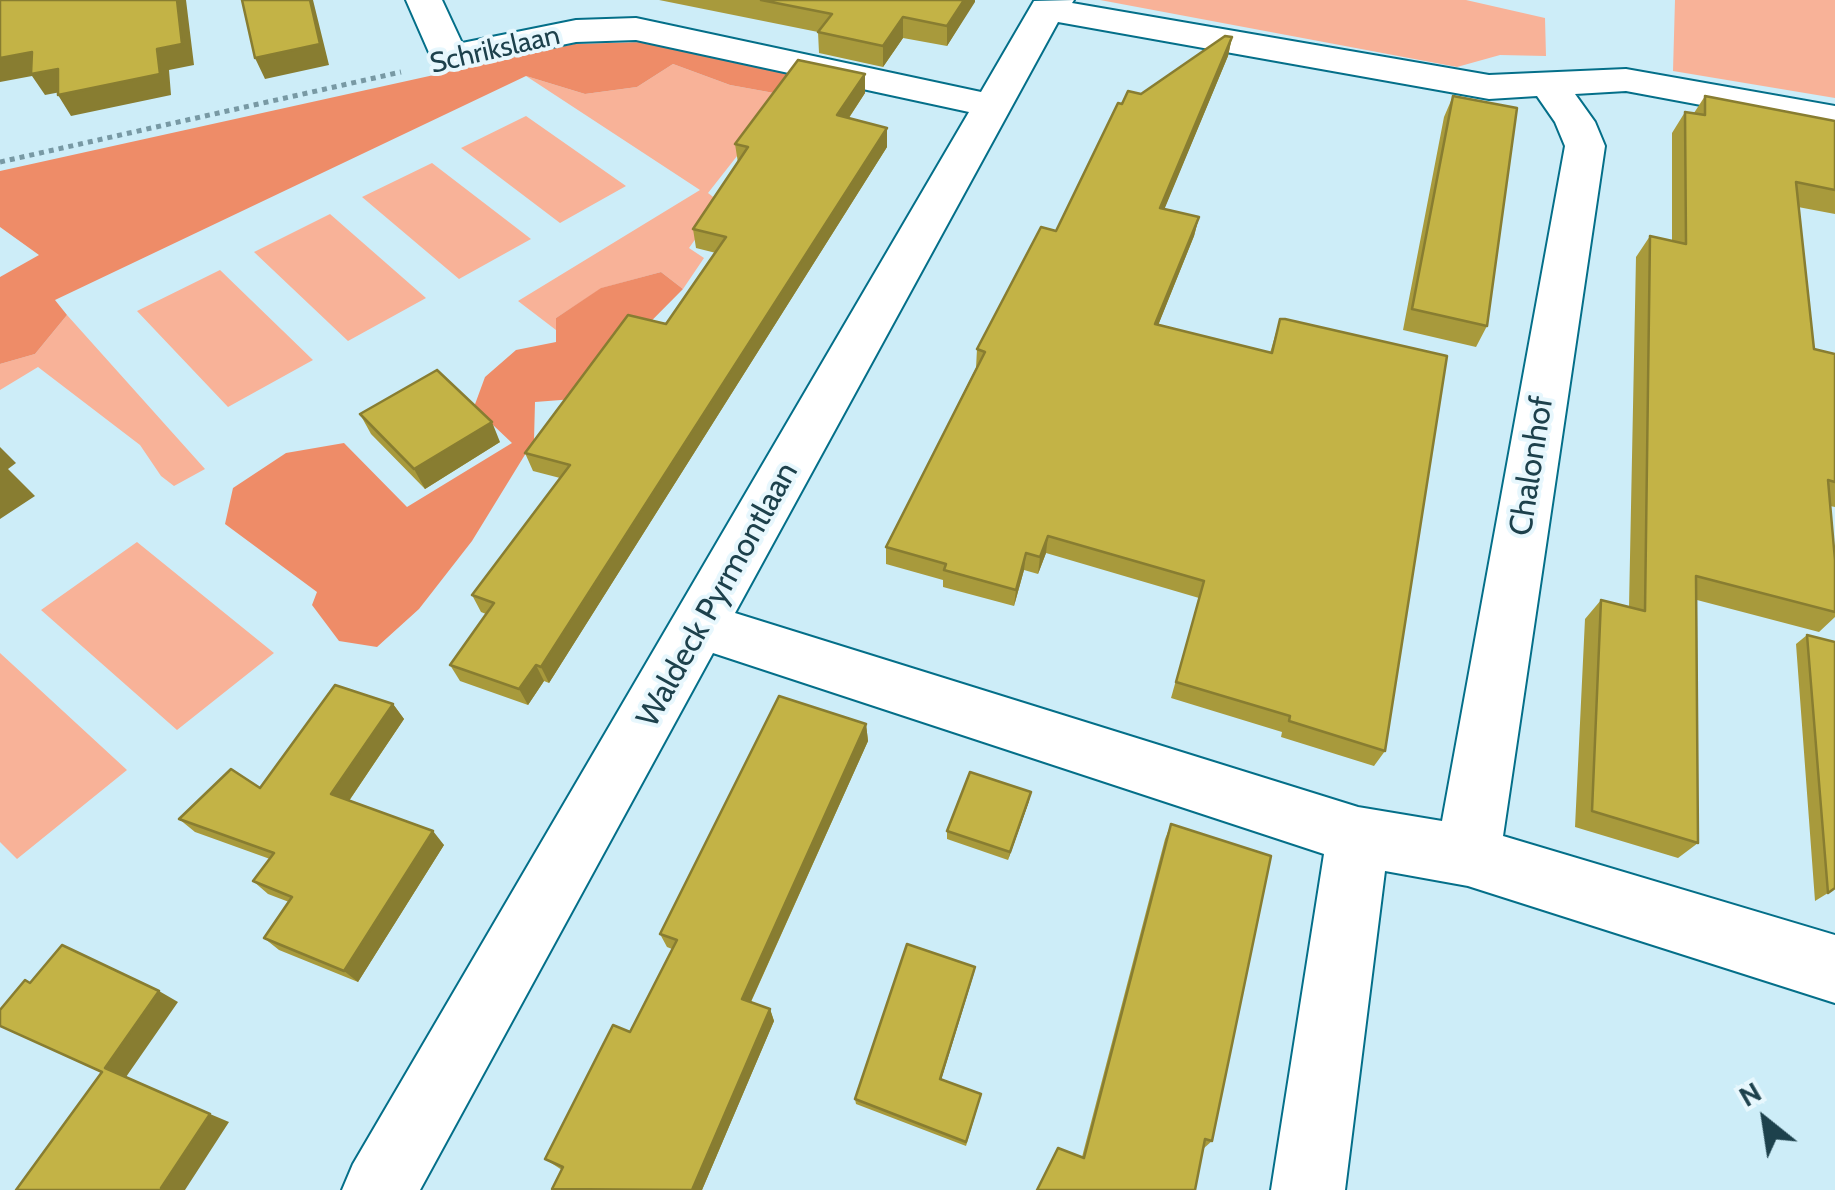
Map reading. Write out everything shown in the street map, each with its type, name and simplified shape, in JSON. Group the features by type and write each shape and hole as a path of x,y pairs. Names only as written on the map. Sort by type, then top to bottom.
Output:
{"street":[{"path":"424,0 450,58"},
{"path":"1052,4 1489,87 1626,80 1835,118"},
{"name":"Waldeck Pyrmontlaan","path":"380,1190 1052,4"},
{"name":"Schrikslaan","path":"450,58 576,31 636,29 993,106"},
{"name":"Chalonhof","path":"1468,856 1585,146 1576,122 1548,84"},
{"path":"701,626 1358,836 1468,856 1835,968"},
{"path":"1308,1190 1358,836"}],"path":[{"name":"Schrikslaan","path":"0,162 450,58"}],"shaded area":[{"path":"1100,0 1466,0 1545,18 1546,56 1500,55 1457,67"},
{"path":"1675,0 1835,0 1835,98 1673,71"},
{"path":"644,42 807,73 785,95 730,85 673,64 637,87 585,94 526,76 55,300 67,315 35,354 0,364 0,277 39,255 0,227 0,171 574,44"},
{"path":"673,64 730,85 785,95 708,193 721,203 689,248 704,258 683,289 661,272 602,288 556,318 556,330 518,301 700,190 526,76 585,94 637,87"},
{"path":"526,116 626,186 560,223 461,148"},
{"path":"432,163 531,239 459,279 362,197"},
{"path":"330,214 426,298 348,341 254,252"},
{"path":"220,270 313,360 228,407 137,311"},
{"path":"661,272 683,289 574,399 535,402 534,440 472,541 419,609 377,647 339,641 312,605 317,592 225,524 233,488 286,453 344,443 407,507 512,443 474,407 485,377 516,350 556,342 556,318 601,288"},
{"path":"67,315 205,469 174,486 161,476 140,445 38,367 0,390 0,364 35,354"},
{"path":"137,542 274,653 177,730 41,610"},
{"path":"0,653 127,770 17,859 0,842"}],"building":[{"path":"0,0 177,0 182,44 157,49 160,74 58,95 58,69 31,74 32,52 0,58"},
{"path":"242,0 310,0 320,44 255,58"},
{"path":"761,0 964,0 947,26 903,17 883,46 818,32 832,14"},
{"path":"1225,36 1232,37 1160,208 1199,217 1155,324 1272,353 1280,319 1285,319 1447,356 1385,751 1289,721 1290,716 1176,682 1204,581 1048,536 1040,557 1026,553 1016,590 944,570 946,564 886,547 985,352 977,349 1041,227 1056,231 1118,103 1122,104 1128,91 1141,94"},
{"path":"798,60 865,74 837,115 887,128 541,667 536,665 519,689 450,665 494,603 472,595 570,465 525,453 628,315 666,324 726,237 693,229 748,147 735,144"},
{"path":"1453,96 1517,108 1487,326 1412,309"},
{"path":"1705,96 1835,121 1835,190 1796,182 1814,349 1835,354 1835,482 1828,480 1835,612 1696,576 1698,843 1592,811 1601,600 1645,611 1650,236 1686,244 1685,112 1705,115"},
{"path":"437,370 492,422 414,469 360,414"},
{"path":"1807,635 1835,642 1835,888 1828,893"},
{"path":"335,685 393,704 331,794 433,831 344,971 264,938 292,897 253,881 274,853 179,819 231,769 260,788"},
{"path":"779,696 866,724 742,999 770,1009 692,1190 552,1189 563,1167 545,1159 613,1025 630,1032 677,940 660,934"},
{"path":"970,772 1031,792 1010,852 947,831"},
{"path":"1171,824 1271,856 1212,1141 1205,1139 1195,1190 1037,1190 1058,1148 1084,1158"},
{"path":"907,944 975,967 940,1079 981,1094 966,1142 855,1099"},
{"path":"62,945 159,991 105,1068 210,1114 161,1188 164,1190 16,1190 102,1072 0,1026 0,1010 25,980 30,983"}]}
